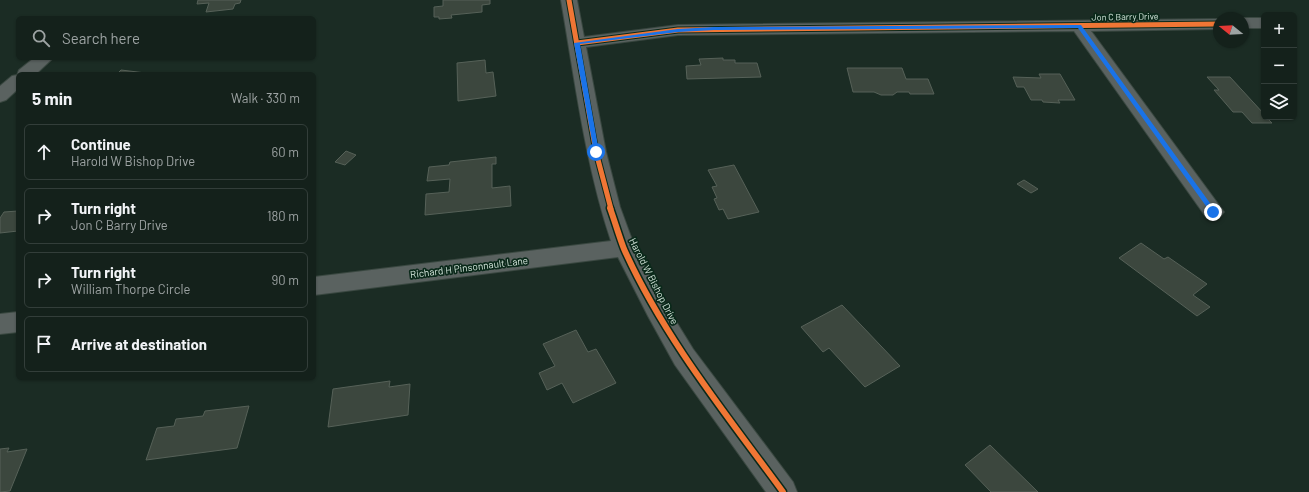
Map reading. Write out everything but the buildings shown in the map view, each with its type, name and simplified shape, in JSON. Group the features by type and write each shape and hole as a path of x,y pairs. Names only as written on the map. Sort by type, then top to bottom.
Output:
{"street":[{"name":"Harold W Bishop Drive","path":"569,0 596,152 610,207 624,248 656,309 684,357 783,492"},
{"path":"1249,23 1261,23"},
{"name":"Jon C Barry Drive","path":"577,43 678,30 1213,24"},
{"path":"1079,26 1213,212"},
{"path":"27,72 42,60"},
{"path":"0,96 16,82"},
{"name":"Richard H Pinsonnault Lane","path":"316,286 624,248"},
{"path":"0,324 16,322"}],"cycle path":[{"path":"569,0 596,152 610,207 624,248 656,309 684,357 783,492"},
{"path":"577,43 678,30 1213,24"}],"route":[{"path":"596,152 577,43 678,30 750,28 1079,26 1213,212"}]}
